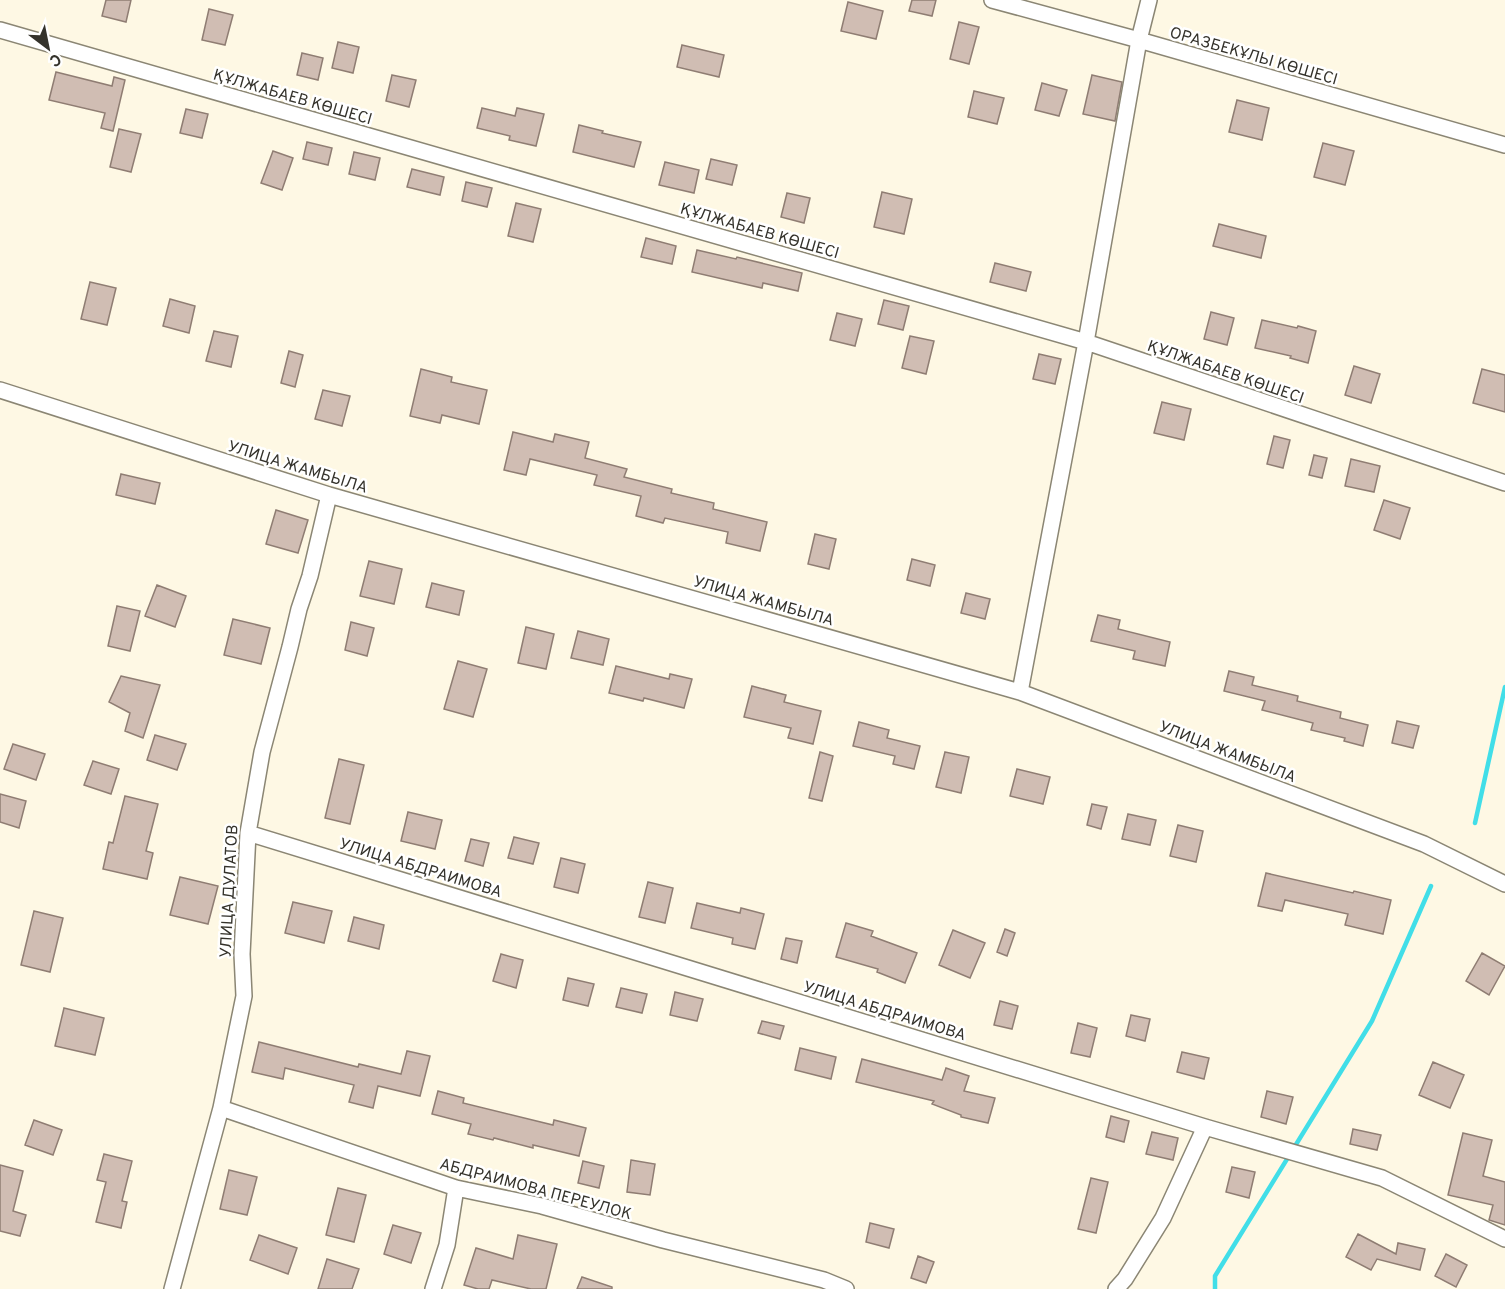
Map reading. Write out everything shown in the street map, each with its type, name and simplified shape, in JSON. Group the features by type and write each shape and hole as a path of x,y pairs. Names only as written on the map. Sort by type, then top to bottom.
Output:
{"street":[{"name":"ОРАЗБЕКҰЛЫ КӨШЕСІ","path":"992,0 1505,145"},
{"path":"1020,692 1086,342 1139,40 1149,0"},
{"name":"ҚҰЛЖАБАЕВ КӨШЕСІ","path":"0,30 1086,342 1505,483"},
{"name":"УЛИЦА ЖАМБЫЛА","path":"0,390 329,495 1020,692 1424,844 1505,884"},
{"name":"УЛИЦА ДУЛАТОВ","path":"172,1289 221,1107 244,996 242,954 248,832 262,752 298,609 310,576 329,495"},
{"name":"УЛИЦА АБДРАИМОВА","path":"248,832 1205,1126 1382,1178 1505,1239"},
{"name":"АБДРАИМОВА ПЕРЕУЛОК","path":"221,1107 456,1188 542,1206 820,1284 846,1289"},
{"path":"1116,1289 1125,1279 1163,1218 1205,1126"},
{"path":"433,1289 447,1245 456,1188"}],"building":[{"path":"106,0 131,0 126,22 102,16"},
{"path":"912,0 936,0 932,16 909,11"},
{"path":"848,2 883,11 876,39 841,31"},
{"path":"209,9 233,15 225,45 202,40"},
{"path":"959,22 979,27 969,64 950,59"},
{"path":"338,42 359,47 353,73 332,68"},
{"path":"682,45 724,55 719,77 677,67"},
{"path":"302,53 323,58 318,80 297,75"},
{"path":"56,72 112,86 114,77 125,80 113,131 101,128 105,113 49,100"},
{"path":"392,75 416,80 409,107 386,101"},
{"path":"1092,75 1122,82 1115,121 1083,114"},
{"path":"1042,83 1067,90 1059,116 1035,110"},
{"path":"974,91 1004,98 997,124 968,117"},
{"path":"1237,100 1269,108 1262,140 1229,132"},
{"path":"482,108 515,116 517,108 544,114 536,146 509,140 510,136 477,128"},
{"path":"186,109 208,114 202,138 180,133"},
{"path":"579,125 641,142 634,167 573,152"},
{"path":"119,129 141,134 131,172 110,167"},
{"path":"307,142 332,148 328,165 303,159"},
{"path":"1323,143 1354,151 1345,185 1314,177"},
{"path":"273,151 293,158 282,190 261,183"},
{"path":"354,152 380,158 375,180 349,174"},
{"path":"711,159 737,165 732,185 706,179"},
{"path":"665,162 699,170 694,193 659,185"},
{"path":"412,169 444,177 440,195 407,187"},
{"path":"466,182 492,188 487,207 462,201"},
{"path":"882,192 912,199 904,234 874,227"},
{"path":"787,193 810,198 804,223 781,217"},
{"path":"516,203 541,209 533,242 508,236"},
{"path":"1219,224 1266,236 1261,258 1213,246"},
{"path":"646,238 676,246 672,264 641,257"},
{"path":"697,250 802,273 798,291 763,283 762,288 692,272"},
{"path":"995,263 1031,272 1026,291 990,282"},
{"path":"90,282 116,288 107,325 81,319"},
{"path":"170,299 195,306 189,333 163,326"},
{"path":"884,300 909,306 903,330 878,324"},
{"path":"1211,312 1234,318 1227,345 1204,339"},
{"path":"837,313 862,319 855,346 830,340"},
{"path":"1262,320 1316,331 1308,363 1290,358 1291,356 1255,348"},
{"path":"214,331 238,336 231,367 206,361"},
{"path":"910,336 934,341 926,374 902,368"},
{"path":"289,351 303,355 295,387 281,383"},
{"path":"1039,354 1061,359 1055,384 1033,379"},
{"path":"1354,366 1380,374 1371,403 1345,395"},
{"path":"421,369 452,377 451,382 487,390 479,424 442,415 440,423 410,416"},
{"path":"1482,369 1505,375 1505,412 1473,403"},
{"path":"323,390 350,396 342,426 315,419"},
{"path":"1162,402 1191,409 1184,440 1154,433"},
{"path":"513,432 553,442 555,434 589,442 585,458 627,469 624,477 672,489 671,493 714,503 713,509 767,522 760,551 726,543 728,532 665,518 663,523 636,516 641,496 594,485 597,475 530,459 526,475 504,470"},
{"path":"1274,436 1290,440 1283,468 1267,464"},
{"path":"1314,455 1327,458 1322,478 1309,475"},
{"path":"1351,459 1380,466 1374,492 1345,486"},
{"path":"121,474 160,483 155,504 116,495"},
{"path":"1384,500 1410,508 1400,539 1374,530"},
{"path":"276,510 308,520 298,553 266,544"},
{"path":"815,534 836,539 829,569 808,564"},
{"path":"912,559 935,565 930,586 907,580"},
{"path":"369,561 402,569 394,604 360,596"},
{"path":"432,583 464,591 459,615 426,607"},
{"path":"157,585 186,596 175,627 145,616"},
{"path":"966,593 990,599 985,619 961,613"},
{"path":"117,606 140,611 130,651 108,646"},
{"path":"1098,615 1120,620 1118,629 1170,642 1165,666 1133,659 1135,651 1091,641"},
{"path":"233,619 270,628 261,664 224,655"},
{"path":"351,622 374,628 367,656 345,650"},
{"path":"526,627 554,634 546,669 518,663"},
{"path":"578,631 609,639 603,665 571,658"},
{"path":"458,661 487,669 473,717 444,709"},
{"path":"616,666 669,679 670,674 692,679 684,708 644,698 643,701 609,693"},
{"path":"1229,671 1254,677 1252,685 1298,696 1297,701 1341,712 1340,718 1368,725 1363,746 1344,741 1345,738 1311,730 1313,723 1262,710 1265,701 1224,691"},
{"path":"121,676 160,685 143,738 125,731 130,713 109,702"},
{"path":"752,686 786,695 784,702 821,711 813,744 788,738 791,728 744,717"},
{"path":"1397,721 1419,726 1413,748 1392,743"},
{"path":"859,722 889,730 887,738 920,746 914,769 893,764 895,756 853,746"},
{"path":"155,735 186,744 177,770 147,760"},
{"path":"13,744 45,754 36,780 4,769"},
{"path":"820,752 833,756 822,801 809,798"},
{"path":"945,752 969,757 961,793 936,787"},
{"path":"339,759 364,765 350,824 325,818"},
{"path":"93,761 119,769 111,794 84,785"},
{"path":"1017,769 1050,777 1043,804 1010,796"},
{"path":"0,794 26,801 19,828 0,822"},
{"path":"125,796 158,804 146,851 153,853 147,879 103,869 109,842 113,843"},
{"path":"1092,804 1107,807 1101,829 1087,825"},
{"path":"408,812 442,820 435,849 401,841"},
{"path":"1128,814 1156,820 1150,845 1122,839"},
{"path":"1178,825 1203,831 1196,862 1170,856"},
{"path":"514,837 539,843 533,864 508,858"},
{"path":"471,839 489,843 483,866 465,861"},
{"path":"561,858 585,864 578,893 554,887"},
{"path":"1266,873 1391,900 1383,934 1345,925 1348,914 1285,900 1282,911 1258,906"},
{"path":"180,877 218,886 208,924 170,915"},
{"path":"648,882 673,888 665,923 639,917"},
{"path":"293,902 332,911 324,943 285,933"},
{"path":"697,903 740,913 741,908 764,914 755,949 732,944 733,938 691,928"},
{"path":"34,911 63,918 50,972 21,965"},
{"path":"354,917 384,925 379,949 348,941"},
{"path":"846,923 873,931 871,936 917,953 905,983 877,972 878,969 836,957"},
{"path":"1005,929 1015,933 1007,956 997,952"},
{"path":"953,930 985,943 970,978 939,965"},
{"path":"786,938 802,941 797,963 781,959"},
{"path":"1482,953 1505,966 1489,995 1466,981"},
{"path":"501,954 523,960 516,988 493,981"},
{"path":"568,978 594,984 588,1006 563,1000"},
{"path":"621,988 647,994 642,1013 616,1007"},
{"path":"675,992 703,999 697,1021 670,1015"},
{"path":"1000,1001 1018,1006 1012,1029 994,1025"},
{"path":"64,1008 104,1018 95,1055 55,1046"},
{"path":"1131,1015 1150,1019 1145,1041 1126,1036"},
{"path":"762,1021 784,1026 780,1039 758,1033"},
{"path":"1078,1023 1097,1028 1090,1057 1071,1053"},
{"path":"259,1042 358,1067 359,1064 401,1074 407,1051 430,1056 420,1096 378,1086 373,1108 349,1102 354,1085 285,1068 283,1079 252,1072"},
{"path":"800,1048 836,1057 831,1079 795,1070"},
{"path":"1182,1052 1209,1058 1204,1079 1177,1072"},
{"path":"862,1059 942,1080 946,1068 969,1076 964,1091 995,1098 988,1123 961,1117 961,1115 932,1104 934,1101 856,1082"},
{"path":"1433,1062 1464,1075 1450,1108 1419,1095"},
{"path":"438,1091 464,1098 463,1103 553,1125 554,1120 586,1128 579,1156 533,1145 533,1148 468,1134 471,1124 432,1114"},
{"path":"1267,1091 1293,1097 1286,1124 1261,1117"},
{"path":"1111,1116 1129,1121 1124,1142 1106,1137"},
{"path":"34,1120 62,1130 53,1155 25,1145"},
{"path":"1353,1129 1381,1135 1377,1150 1350,1144"},
{"path":"1152,1132 1178,1138 1173,1160 1146,1154"},
{"path":"1463,1133 1492,1140 1483,1176 1505,1182 1505,1225 1489,1220 1493,1205 1448,1195"},
{"path":"104,1154 132,1161 122,1201 127,1202 121,1228 96,1222 106,1182 97,1180"},
{"path":"631,1160 655,1164 650,1195 627,1192"},
{"path":"583,1161 604,1166 599,1188 578,1183"},
{"path":"0,1165 23,1171 13,1211 26,1215 20,1236 0,1231"},
{"path":"1232,1167 1255,1172 1249,1198 1226,1192"},
{"path":"229,1170 257,1177 247,1215 220,1209"},
{"path":"1091,1178 1108,1182 1096,1233 1078,1229"},
{"path":"338,1188 366,1195 354,1242 326,1235"},
{"path":"870,1223 894,1229 889,1248 866,1242"},
{"path":"393,1225 421,1233 411,1263 384,1254"},
{"path":"1358,1234 1396,1254 1398,1243 1425,1249 1420,1270 1377,1259 1371,1270 1346,1257"},
{"path":"259,1235 297,1248 288,1274 250,1260"},
{"path":"518,1235 557,1244 546,1289 531,1289 492,1280 489,1289 464,1285 476,1248 513,1259"},
{"path":"1446,1254 1467,1265 1456,1287 1435,1276"},
{"path":"918,1256 934,1262 926,1283 911,1278"},
{"path":"327,1259 359,1269 352,1289 318,1289"},
{"path":"582,1277 612,1287 612,1289 577,1289"}],"waterway":[{"path":"1475,823 1505,687"},
{"path":"1215,1289 1215,1276 1372,1021 1431,886"}]}
